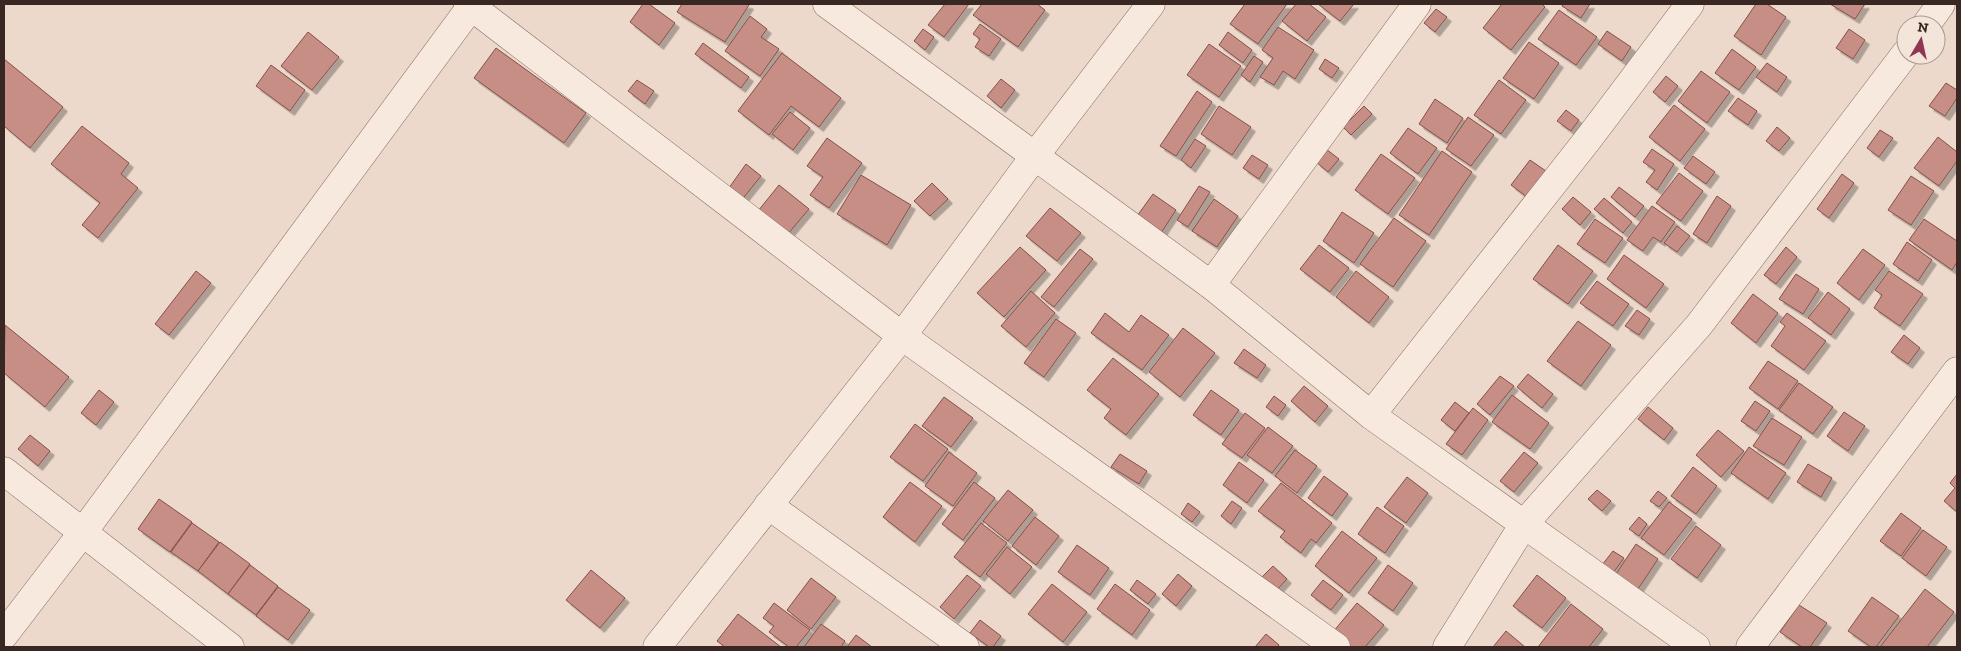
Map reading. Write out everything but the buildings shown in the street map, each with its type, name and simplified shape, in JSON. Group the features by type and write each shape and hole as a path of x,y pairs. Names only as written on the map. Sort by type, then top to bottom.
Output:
{"street":[{"path":"657,647 902,336 1034,157 1151,4"},
{"path":"1211,285 1417,4"},
{"path":"1371,415 1589,138 1690,4"},
{"path":"1933,15 1941,4"},
{"path":"4,635 83,532 470,5 902,336 1336,647"},
{"path":"832,5 1034,157 1211,285 1371,415 1696,647"},
{"path":"1447,647 1524,524 1699,325 1897,65"},
{"path":"1750,647 1957,371"},
{"path":"4,471 230,647"},
{"path":"768,506 964,647"}]}
